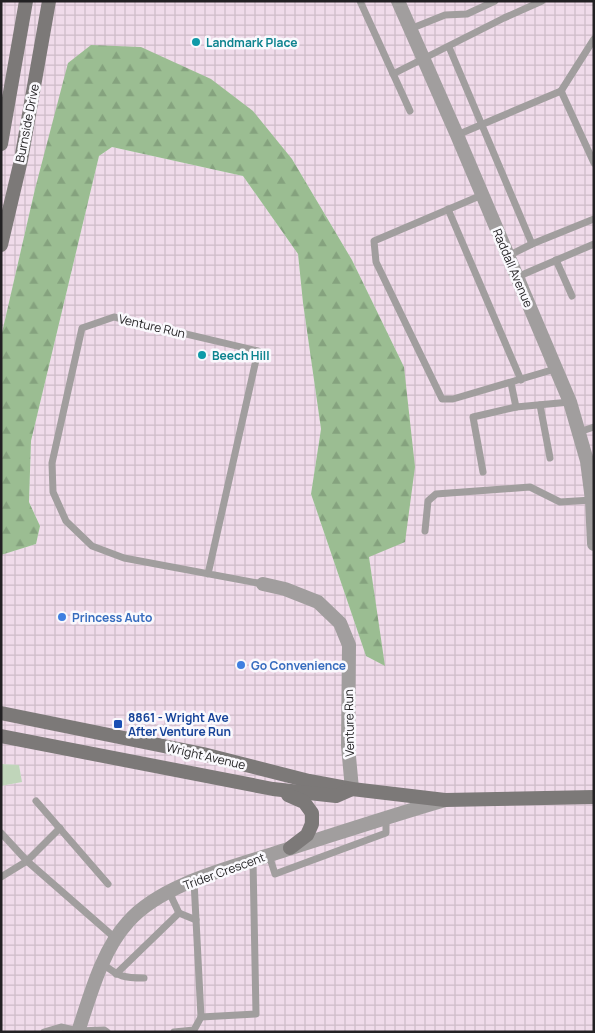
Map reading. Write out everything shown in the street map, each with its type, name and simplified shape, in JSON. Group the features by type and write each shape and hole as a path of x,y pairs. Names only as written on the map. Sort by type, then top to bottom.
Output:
{"main road":[{"name":"Burnside Drive","path":"1,144 26,1"},
{"name":"Burnside Drive","path":"1,245 21,160 49,1"},
{"name":"Wright Avenue","path":"1,713 203,754 309,781 352,789 445,800 594,797"},
{"name":"Wright Avenue","path":"1,736 273,789 336,796 352,789"},
{"path":"175,770 195,764 203,754"},
{"path":"273,789 304,802 312,813 312,824 307,835 290,848"}],"street":[{"name":"Raddall Avenue","path":"398,1 570,402 587,461 592,500 594,544"},
{"name":"Venture Run","path":"263,584 285,589 318,602 340,623 349,645 348,746 352,789"},
{"name":"Trider Crescent","path":"78,1031 94,984 115,938 141,909 169,892 194,881 386,817 445,800"}],"lane":[{"path":"360,1 410,111"},
{"path":"410,29 444,15 468,14 494,1"},
{"path":"393,74 542,1"},
{"path":"457,135 561,92 594,39"},
{"path":"449,47 532,244"},
{"path":"561,92 594,163"},
{"path":"482,195 374,241 376,262 442,398 453,399 555,369"},
{"path":"448,210 521,380"},
{"path":"508,256 532,244 594,219"},
{"path":"517,277 594,244"},
{"path":"556,260 572,296"},
{"name":"Venture Run","path":"208,574 258,351 114,316 82,328 52,464 53,492 66,522 92,546 124,558 208,574 263,584"},
{"path":"511,383 516,407"},
{"path":"483,472 473,416 516,407 570,402"},
{"path":"540,405 550,458"},
{"path":"580,432 594,427"},
{"path":"425,531 428,501 436,494 530,487 560,502 592,500"},
{"path":"36,800 108,884"},
{"path":"270,855 275,874 386,833 386,817"},
{"path":"1,876 27,861 60,828"},
{"path":"1,833 27,861 115,938"},
{"path":"201,1018 256,1014 253,861"},
{"path":"174,1032 194,1030 201,1018 194,881"},
{"path":"169,892 179,912 196,920"},
{"path":"116,974 179,912"},
{"path":"103,964 116,974 127,978 144,978"},
{"path":"44,1032 61,1028 78,1031 104,1030 107,1032"}],"shaded area":[{"path":"1,1 594,1 594,1032 1,1032 1,786 22,782 19,765 1,764 1,555 36,544 40,526 29,502 31,441 99,156 112,147 243,176 298,254 321,429 311,494 366,656 384,665 369,557 404,367 352,260 292,159 211,79 35,189 1,337"}],"green space":[{"path":"91,45 141,47 211,79 253,111 292,159 352,260 404,367 415,467 405,542 369,557 385,666 366,656 311,494 321,429 298,254 243,176 112,147 99,156 31,441 29,502 40,526 36,544 1,555 1,337 35,189 68,63"},
{"path":"1,764 19,765 22,782 1,786"}],"place":[{"name":"Landmark Place","path":"196,42"},
{"name":"Beech Hill","path":"202,355"},
{"name":"Princess Auto","path":"62,617"},
{"name":"Go Convenience","path":"241,665"},
{"name":"8861 - Wright Ave After Venture Run","path":"118,724"}]}
